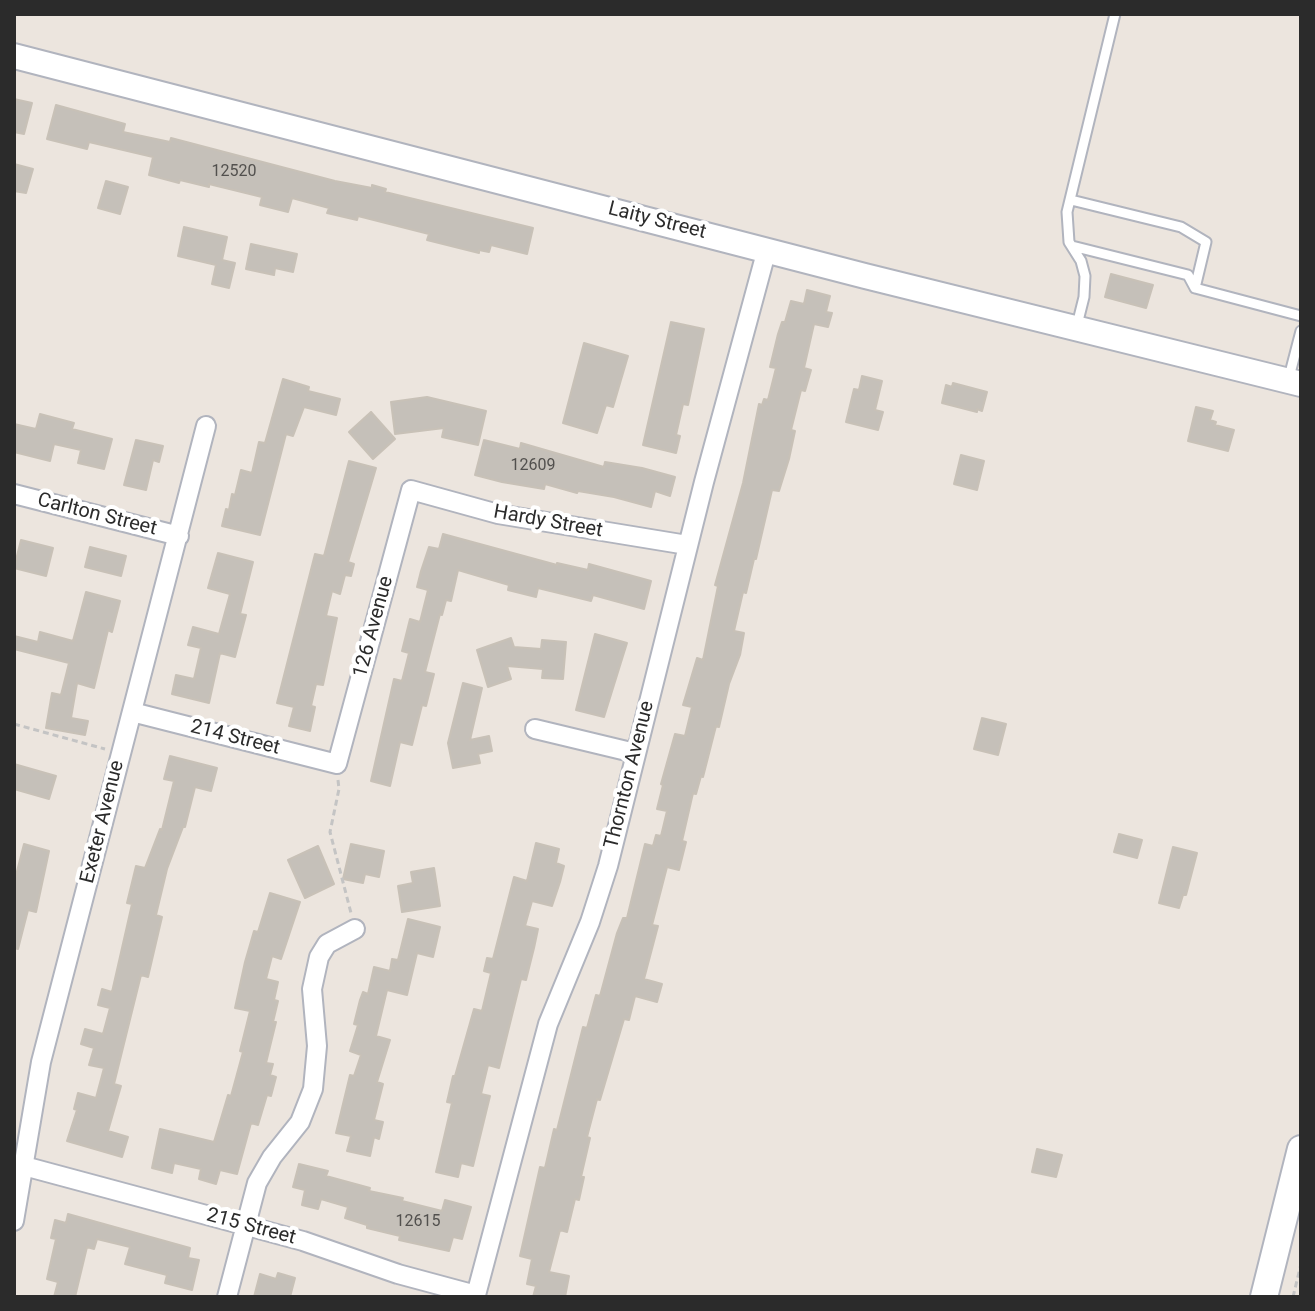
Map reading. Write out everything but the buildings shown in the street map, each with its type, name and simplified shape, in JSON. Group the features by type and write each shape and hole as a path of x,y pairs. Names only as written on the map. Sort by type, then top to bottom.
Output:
{"main road":[{"path":"1264,1297 1301,1149"}],"street":[{"name":"Laity Street","path":"14,56 865,276 1295,382"},
{"name":"Thornton Avenue","path":"476,1295 548,1024 603,883 687,545 767,249"},
{"name":"Exeter Avenue","path":"14,1221 41,1062 206,426"},
{"name":"Hardy Street","path":"411,490 498,514 687,545"},
{"name":"126 Avenue","path":"337,764 411,490"},
{"name":"Carlton Street","path":"14,494 179,536"},
{"name":"214 Street","path":"132,712 337,764"},
{"path":"535,729 635,753"},
{"path":"227,1297 257,1183 272,1157 300,1122 313,1089 317,1058 312,989 319,957 327,944 355,929"},
{"name":"215 Street","path":"24,1166 318,1245 398,1274 476,1295"}],"lane":[{"path":"1076,328 1084,297 1085,276 1081,261 1069,242 1067,212 1115,14"},
{"path":"1071,200 1181,227 1206,242 1195,288"},
{"path":"1072,246 1188,275 1195,288 1301,316"},
{"path":"1295,382 1301,331"}],"path":[{"path":"14,724 120,753"},
{"path":"337,764 339,789 330,832 355,929"},
{"path":"1293,1297 1301,1264"}]}
